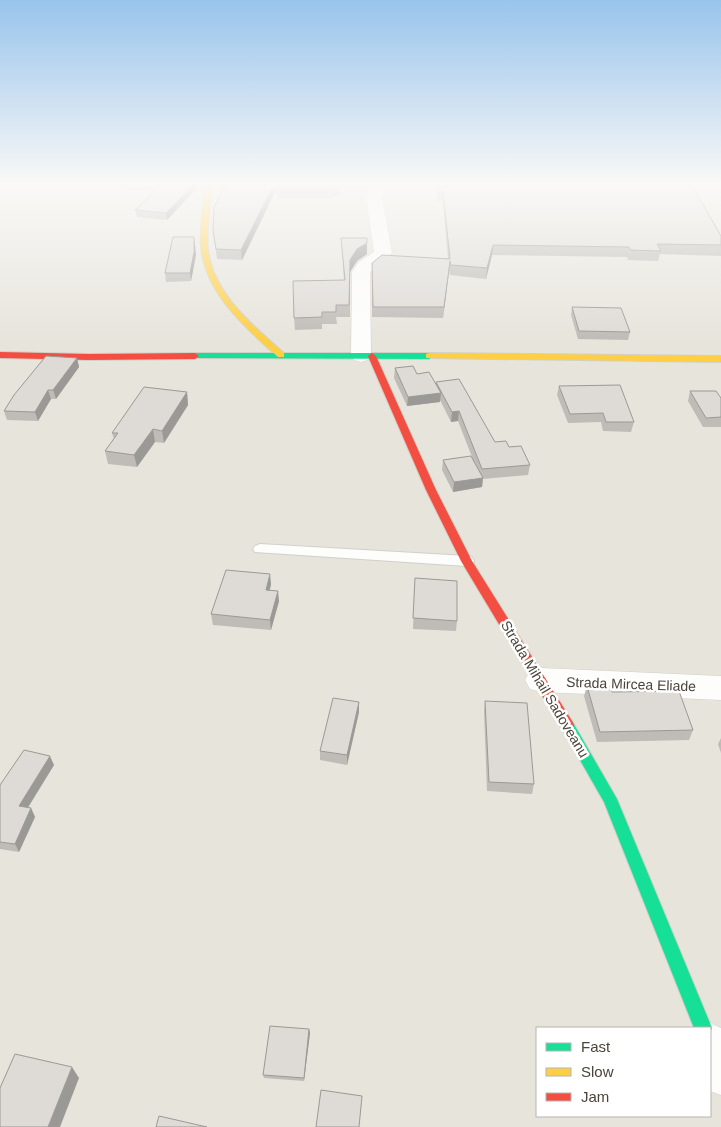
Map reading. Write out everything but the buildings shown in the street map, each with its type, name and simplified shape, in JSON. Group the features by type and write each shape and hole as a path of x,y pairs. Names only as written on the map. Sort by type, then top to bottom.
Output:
{"street":[{"path":"205,237 209,274 221,292 255,332 281,355"},
{"path":"366,356 361,272 367,263 378,258 383,253 380,237"},
{"path":"0,355 89,357 281,355 721,359"},
{"name":"Strada Mihail Sadoveanu","path":"366,356 467,561 541,680 610,799 703,1027"},
{"name":"Strada Mircea Eliade","path":"541,680 721,688"},
{"path":"711,1048 721,1073"}],"lane":[{"path":"260,550 467,561"}],"shaded area":[{"path":"0,237 721,237 721,1127 0,1127"}],"traffic: fast":[{"path":"195,356 429,356"},
{"path":"567,725 610,799 703,1027"}],"traffic: slow":[{"path":"205,237 208,266 223,295 245,321 281,355"},
{"path":"429,356 721,359"}],"traffic: jam":[{"path":"0,355 89,357 195,356"},
{"path":"372,356 431,490 467,561 567,725"}]}
